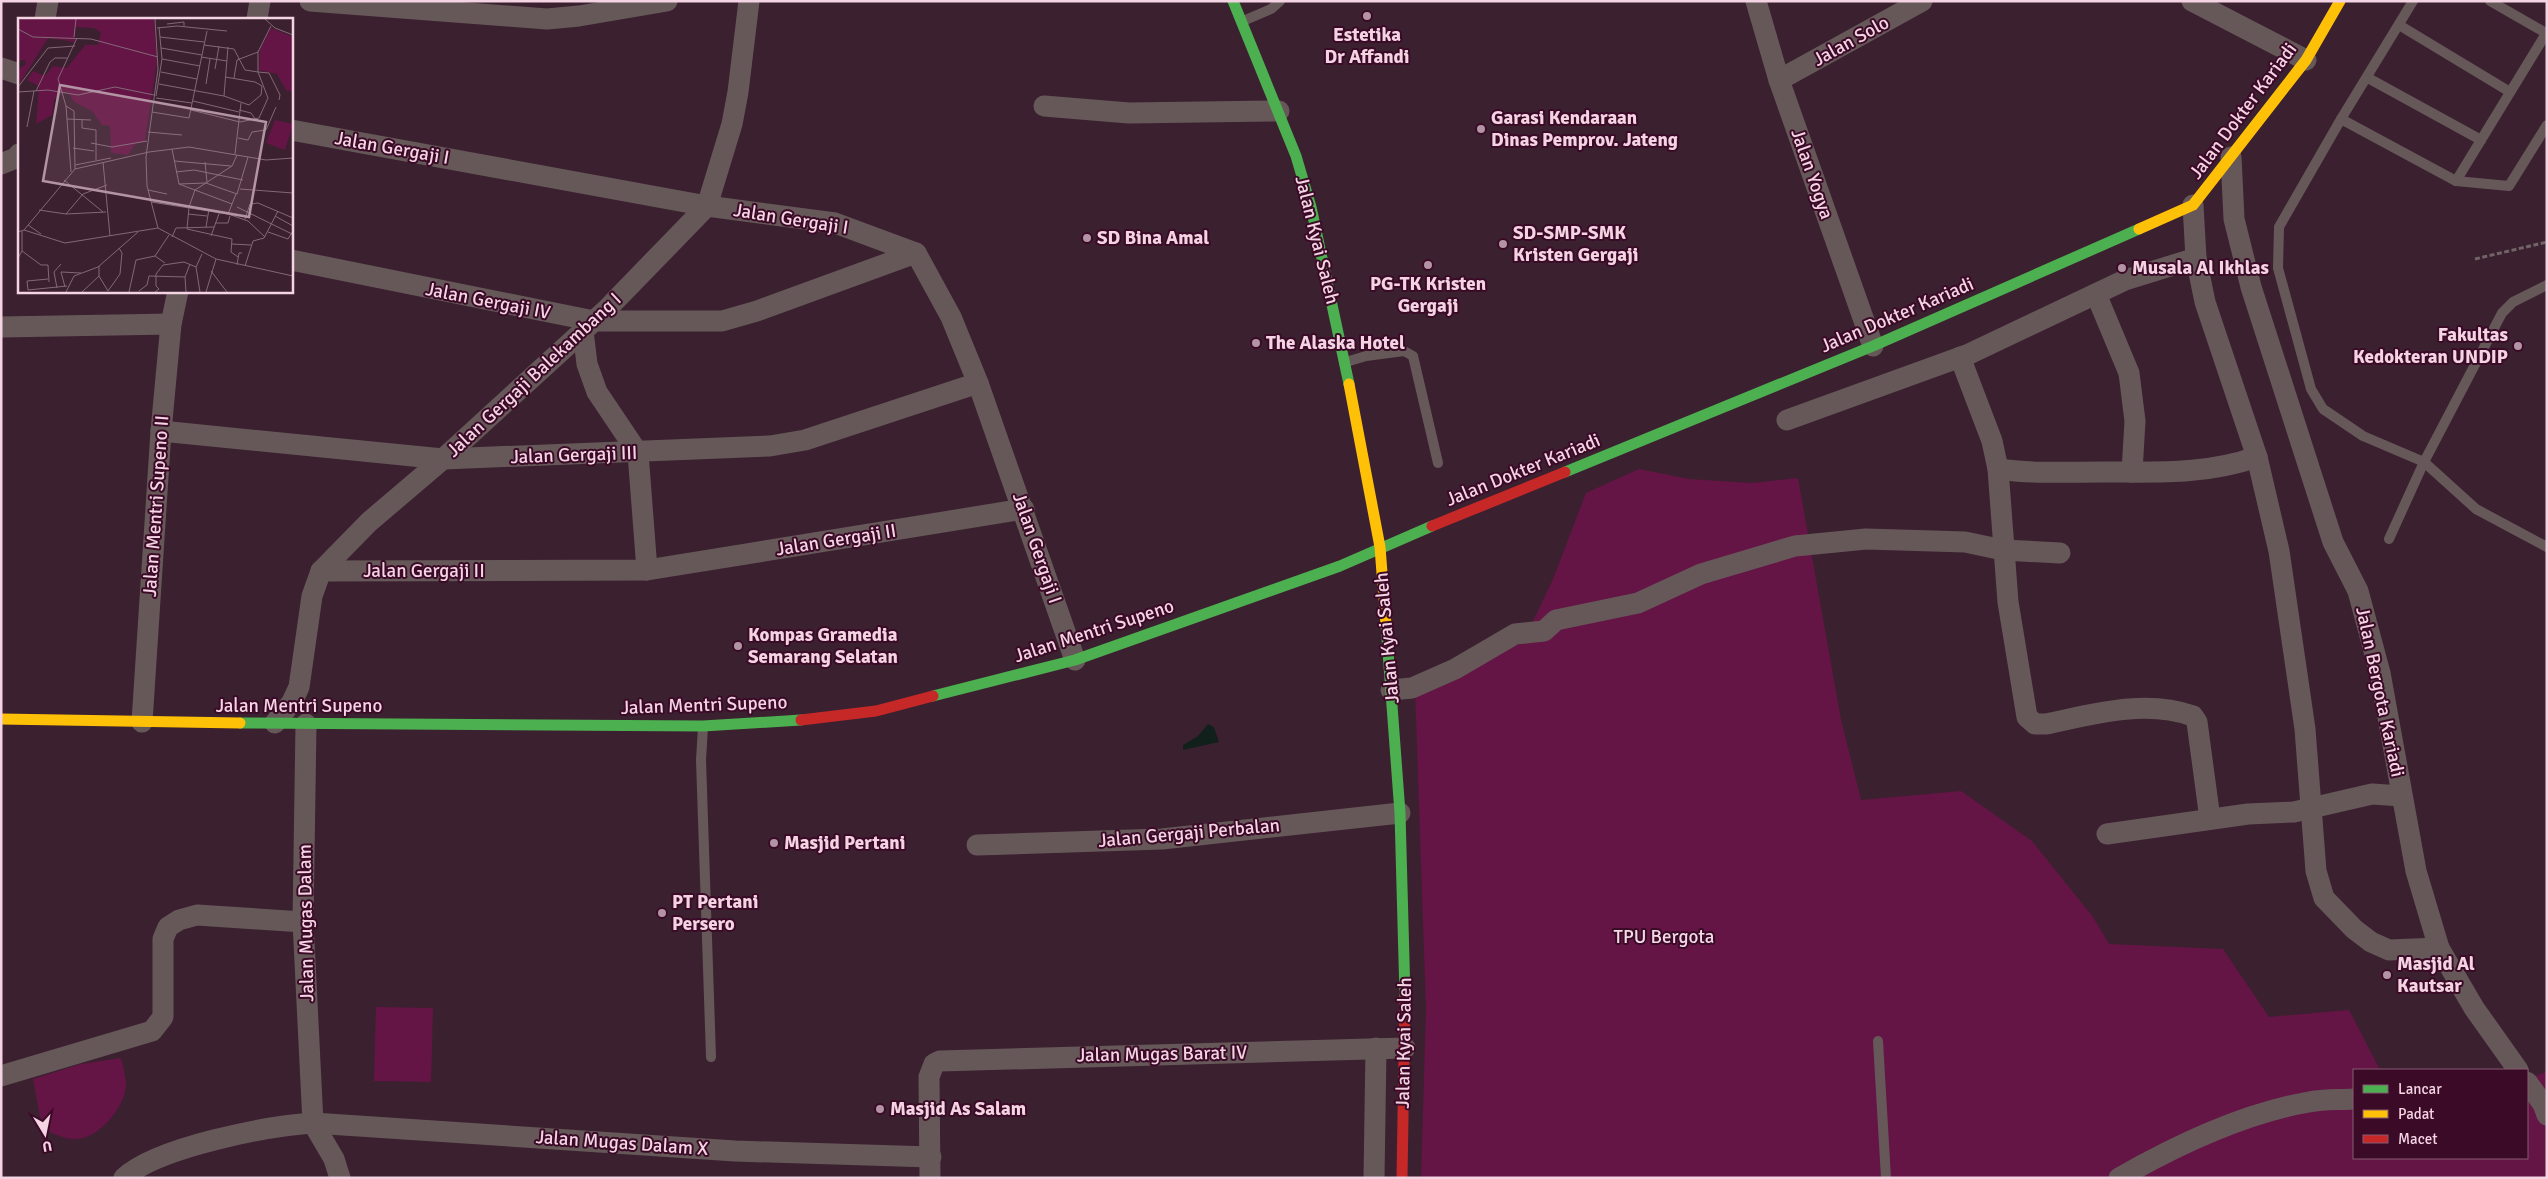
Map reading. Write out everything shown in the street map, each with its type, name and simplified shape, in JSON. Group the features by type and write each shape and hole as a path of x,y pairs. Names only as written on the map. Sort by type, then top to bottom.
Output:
{"main road":[{"name":"Jalan Kyai Saleh","path":"1233,1 1296,156 1311,208 1345,362 1380,547 1400,813 1405,962 1402,1178"},
{"name":"Jalan Dokter Kariadi","path":"1380,547 1873,346 2193,205 2306,60 2340,1"},
{"name":"Jalan Mentri Supeno","path":"1,719 306,724 703,726 821,718 876,711 1076,660 1340,566 1380,547"}],"street":[{"path":"45,18 48,1"},
{"path":"257,18 260,1"},
{"path":"310,1 498,8 557,18 667,1"},
{"name":"Jalan Gergaji Balekambang I","path":"275,723 292,702 299,687 312,596 321,571 369,522 443,459 588,326 707,206 735,108 749,1"},
{"name":"Jalan Yogya","path":"1756,1 1779,80 1873,346"},
{"name":"Jalan Solo","path":"1779,80 1922,1"},
{"path":"2192,1 2306,60"},
{"path":"1,68 18,74"},
{"path":"1044,106 1129,113 1278,111"},
{"name":"Jalan Gergaji I","path":"292,130 707,206 835,223 916,253 951,316 978,384 1024,509 1076,660"},
{"path":"1,164 18,155"},
{"name":"Jalan Bergota Kariadi","path":"2231,157 2234,219 2251,287 2333,542 2358,592 2380,673 2416,871 2439,948 2474,1008 2517,1069"},
{"path":"2193,205 2196,258 2205,302 2257,457 2279,551 2305,729 2311,785 2316,871 2324,898 2340,917 2371,942 2389,950 2439,948"},
{"name":"Jalan Gergaji IV","path":"292,260 588,326 722,321 757,311 916,253"},
{"path":"1786,420 1960,357 2125,280 2196,258"},
{"name":"Jalan Mentri Supeno II","path":"142,722 161,431 171,324 178,292"},
{"path":"2096,294 2130,373 2135,421 2132,472"},
{"path":"1,327 171,324"},
{"path":"588,326 587,364 597,392 638,453 647,570"},
{"path":"1960,357 1992,441 1998,469 2002,550 2012,629 2027,717 2035,724 2046,724 2122,709 2154,709 2193,716 2197,722 2210,820"},
{"name":"Jalan Gergaji III","path":"161,431 443,459 638,453 787,444 978,384"},
{"path":"1998,469 2024,473 2132,472 2161,474 2210,470 2257,457"},
{"name":"Jalan Gergaji II","path":"321,571 647,570 1024,509"},
{"path":"1391,690 1412,688 1455,669 1515,634 1544,631 1556,620 1638,603 1701,574 1795,546 1866,540 1965,542 2002,550 2060,553"},
{"name":"Jalan Mugas Dalam","path":"306,724 303,922 313,1123 334,1159 340,1178"},
{"path":"2107,834 2210,820 2294,812 2372,794 2402,796"},
{"name":"Jalan Gergaji Perbalan","path":"977,845 1162,838 1400,813"},
{"path":"1,1076 152,1031 163,1016 163,939 168,927 179,920 197,915 303,922"},
{"path":"1374,1178 1376,1048"},
{"name":"Jalan Mugas Barat IV","path":"930,1167 928,1077 934,1064 940,1061 955,1058 1405,1048"},
{"path":"2528,1084 2541,1107"},
{"path":"2118,1178 2160,1154 2232,1123 2309,1102 2353,1099"},
{"path":"131,1176 166,1155 202,1144 286,1125 313,1123"},
{"name":"Jalan Mugas Dalam X","path":"313,1123 734,1151 930,1167"}],"lane":[{"path":"1242,22 1272,9 1280,1"},
{"path":"2413,1 2368,78 2341,119 2279,227 2278,268 2312,389 2323,409 2363,436 2424,462 2476,509 2547,547"},
{"path":"2456,181 2546,32 2490,1"},
{"path":"2399,26 2510,92"},
{"path":"2368,78 2481,140"},
{"path":"2341,119 2456,181 2509,186 2547,126"},
{"path":"2390,539 2424,462 2502,313 2513,302 2547,285"},
{"path":"1345,362 1366,356 1404,350 1413,356 1438,463"},
{"path":"703,726 701,760 710,1057"},
{"path":"1878,1041 1886,1178"}],"path":[{"path":"2475,259 2547,242"}],"green space":[{"name":"TPU Bergota","path":"1639,469 1689,479 1751,483 1798,478 1841,720 1861,800 1961,791 2032,841 2093,917 2109,944 2223,949 2269,1017 2349,1010 2379,1069 2353,1069 2353,1159 2528,1159 2528,1080 2547,1071 2547,1178 1421,1178 1426,1009 1415,688 1525,638 1553,579 1586,493"},
{"path":"376,1007 433,1008 431,1082 374,1081"},
{"path":"121,1058 126,1081 125,1093 117,1111 103,1127 86,1137 69,1139 42,1127 33,1079 81,1064"}],"shaded area":[{"path":"1208,724 1214,727 1219,742 1183,750 1183,745 1198,736"}],"traffic: fast":[{"path":"1233,1 1296,156 1311,207 1349,384"},
{"path":"1565,472 1873,346 2139,229"},
{"path":"933,696 1075,660 1340,566 1432,526"},
{"path":"1386,625 1400,813 1405,997"},
{"path":"240,723 703,726 801,720"}],"traffic: slow":[{"path":"2139,229 2193,205 2306,60 2340,1"},
{"path":"1349,384 1380,547 1386,625"},
{"path":"1,719 240,723"}],"traffic: jam":[{"path":"1432,526 1565,472"},
{"path":"801,720 876,711 933,696"},
{"path":"1402,1178 1405,997"}],"place":[{"name":"Estetika Dr Affandi","path":"1367,16"},
{"name":"Garasi Kendaraan Dinas Pemprov. Jateng","path":"1481,129"},
{"name":"SD Bina Amal","path":"1087,238"},
{"name":"SD-SMP-SMK Kristen Gergaji","path":"1503,244"},
{"name":"PG-TK Kristen Gergaji","path":"1428,265"},
{"name":"Musala Al Ikhlas","path":"2122,268"},
{"name":"The Alaska Hotel","path":"1256,343"},
{"name":"Fakultas Kedokteran UNDIP","path":"2518,346"},
{"name":"Kompas Gramedia Semarang Selatan","path":"738,646"},
{"name":"Masjid Pertani","path":"774,843"},
{"name":"PT Pertani Persero","path":"662,913"},
{"name":"Masjid Al Kautsar","path":"2387,975"},
{"name":"Masjid As Salam","path":"880,1109"}]}
